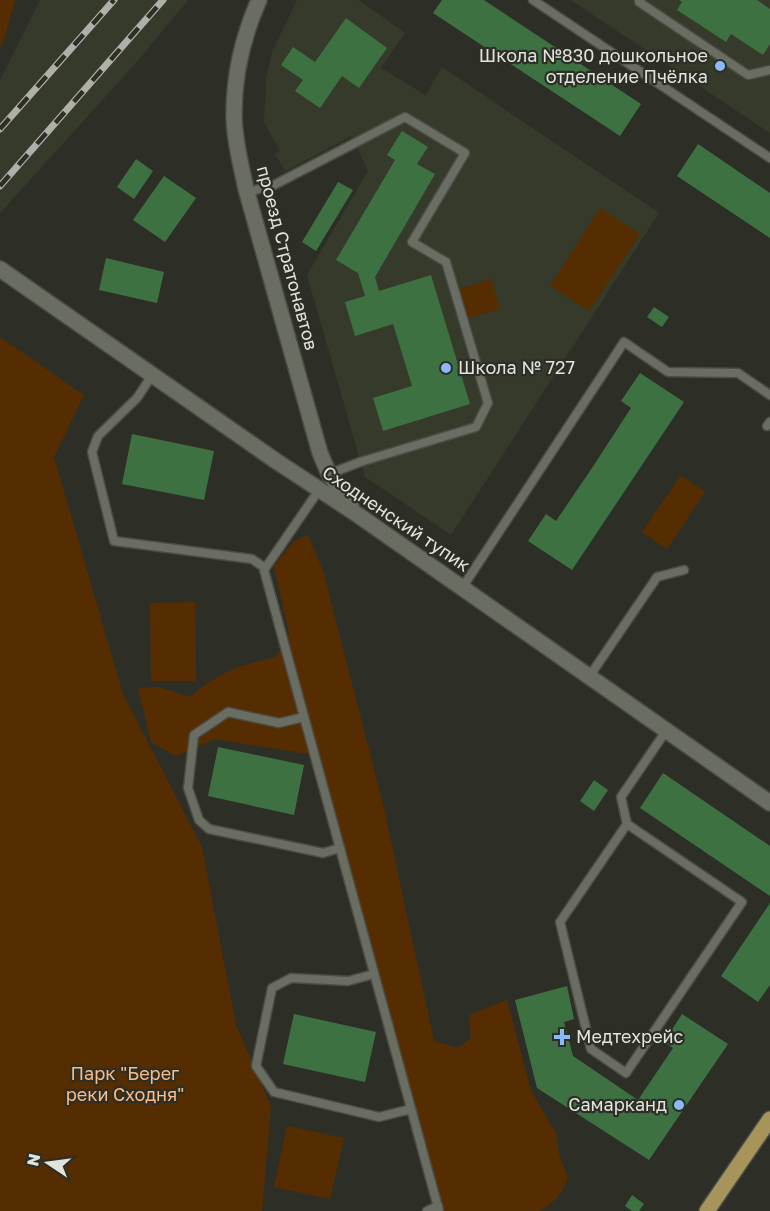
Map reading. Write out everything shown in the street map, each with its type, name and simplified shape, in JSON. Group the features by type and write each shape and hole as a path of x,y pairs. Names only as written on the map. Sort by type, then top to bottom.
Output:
{"main road":[{"path":"707,1211 770,1119"}],"street":[{"name":"проезд Стратонавтов","path":"258,0 241,55 234,106 238,151 320,453 329,474 358,515"},
{"name":"Сходненский тупик","path":"0,269 358,515 770,803"}],"lane":[{"path":"533,0 770,158"},
{"path":"639,0 639,3 748,75 770,70"},
{"path":"248,192 274,185 405,117 465,153 412,242 446,262 489,403 476,427 360,462 329,474"},
{"path":"462,588 624,342 669,372 738,373 770,395"},
{"path":"153,374 137,398 98,436 92,452 114,541 252,559 265,568"},
{"path":"319,490 264,570 439,1208 427,1211"},
{"path":"589,677 657,577 684,570"},
{"path":"304,717 279,723 228,712 194,735 188,788 199,820 209,829 323,853 340,848"},
{"path":"627,824 560,922 591,1049 626,1073 742,902 627,824 621,797 666,731"},
{"path":"374,974 348,981 291,978 272,988 256,1066 274,1092 379,1117 411,1108"}],"shaded area":[{"path":"40,0 188,0 135,64 0,213 0,80"},
{"name":"Школа № 727","path":"297,0 359,0 405,33 381,68 426,95 442,67 659,213 451,535 365,477 307,275 368,171 352,136 285,171 275,154 280,151 264,122 266,79 272,52"},
{"name":"Школа №830 дошкольное отделение Пчёлка","path":"571,0 770,0 770,133"}],"green space":[{"path":"0,0 15,0 0,47"},
{"path":"600,208 640,234 589,311 550,286"},
{"path":"491,279 500,309 468,318 459,289"},
{"name":"Парк \"Берег реки Сходня\"","path":"0,337 84,395 54,457 123,694 202,847 236,1025 271,1106 262,1211 0,1211"},
{"path":"681,475 705,492 667,549 642,532"},
{"path":"308,535 323,571 383,804 434,1041 458,1048 471,1038 469,1015 507,1000 531,1091 556,1133 559,1154 568,1178 557,1198 539,1211 442,1211 320,756 215,739 176,756 151,742 138,688 159,687 190,697 211,681 230,671 276,657 289,634 274,566 294,541"},
{"path":"195,602 196,681 151,681 150,603"},
{"path":"287,1126 344,1138 330,1199 274,1187"}],"building":[{"path":"442,0 484,0 641,104 620,136 433,13"},
{"path":"679,0 757,0 770,9 770,44 763,55 731,34 726,42 677,10 682,2"},
{"path":"346,18 387,48 359,88 342,76 320,108 295,91 303,80 281,65 293,47 315,62"},
{"path":"402,131 428,147 417,164 435,174 375,277 379,291 431,275 470,404 383,431 373,398 412,386 393,324 355,336 345,302 365,296 358,273 336,260 395,160 387,155"},
{"path":"698,144 770,193 770,238 677,176"},
{"path":"136,159 153,171 134,199 117,187"},
{"path":"164,176 196,198 165,242 133,220"},
{"path":"338,182 353,190 316,251 302,242"},
{"path":"106,258 164,272 157,303 99,290"},
{"path":"654,307 669,317 662,327 647,317"},
{"path":"640,373 684,402 572,570 528,541 546,514 556,521 594,465 631,408 621,401"},
{"path":"132,434 214,451 204,500 122,484"},
{"path":"218,747 304,765 294,815 208,796"},
{"path":"663,773 770,846 770,896 640,808"},
{"path":"594,780 608,790 594,811 580,801"},
{"path":"770,903 770,985 758,1002 721,976"},
{"path":"567,986 574,1019 564,1022 573,1056 638,1100 673,1048 664,1042 682,1014 728,1044 649,1160 537,1088 515,1000"},
{"path":"294,1014 376,1032 365,1082 283,1064"},
{"path":"632,1195 644,1204 639,1211 632,1211 625,1206"}],"railway":[{"path":"0,129 114,0"},
{"path":"0,186 163,0"}],"place":[{"name":"Школа №830 дошкольное отделение Пчёлка","path":"720,66"},
{"name":"Школа № 727","path":"446,368"},
{"name":"Медтехрейс","path":"562,1037"},
{"name":"Самарканд","path":"679,1105"}]}
